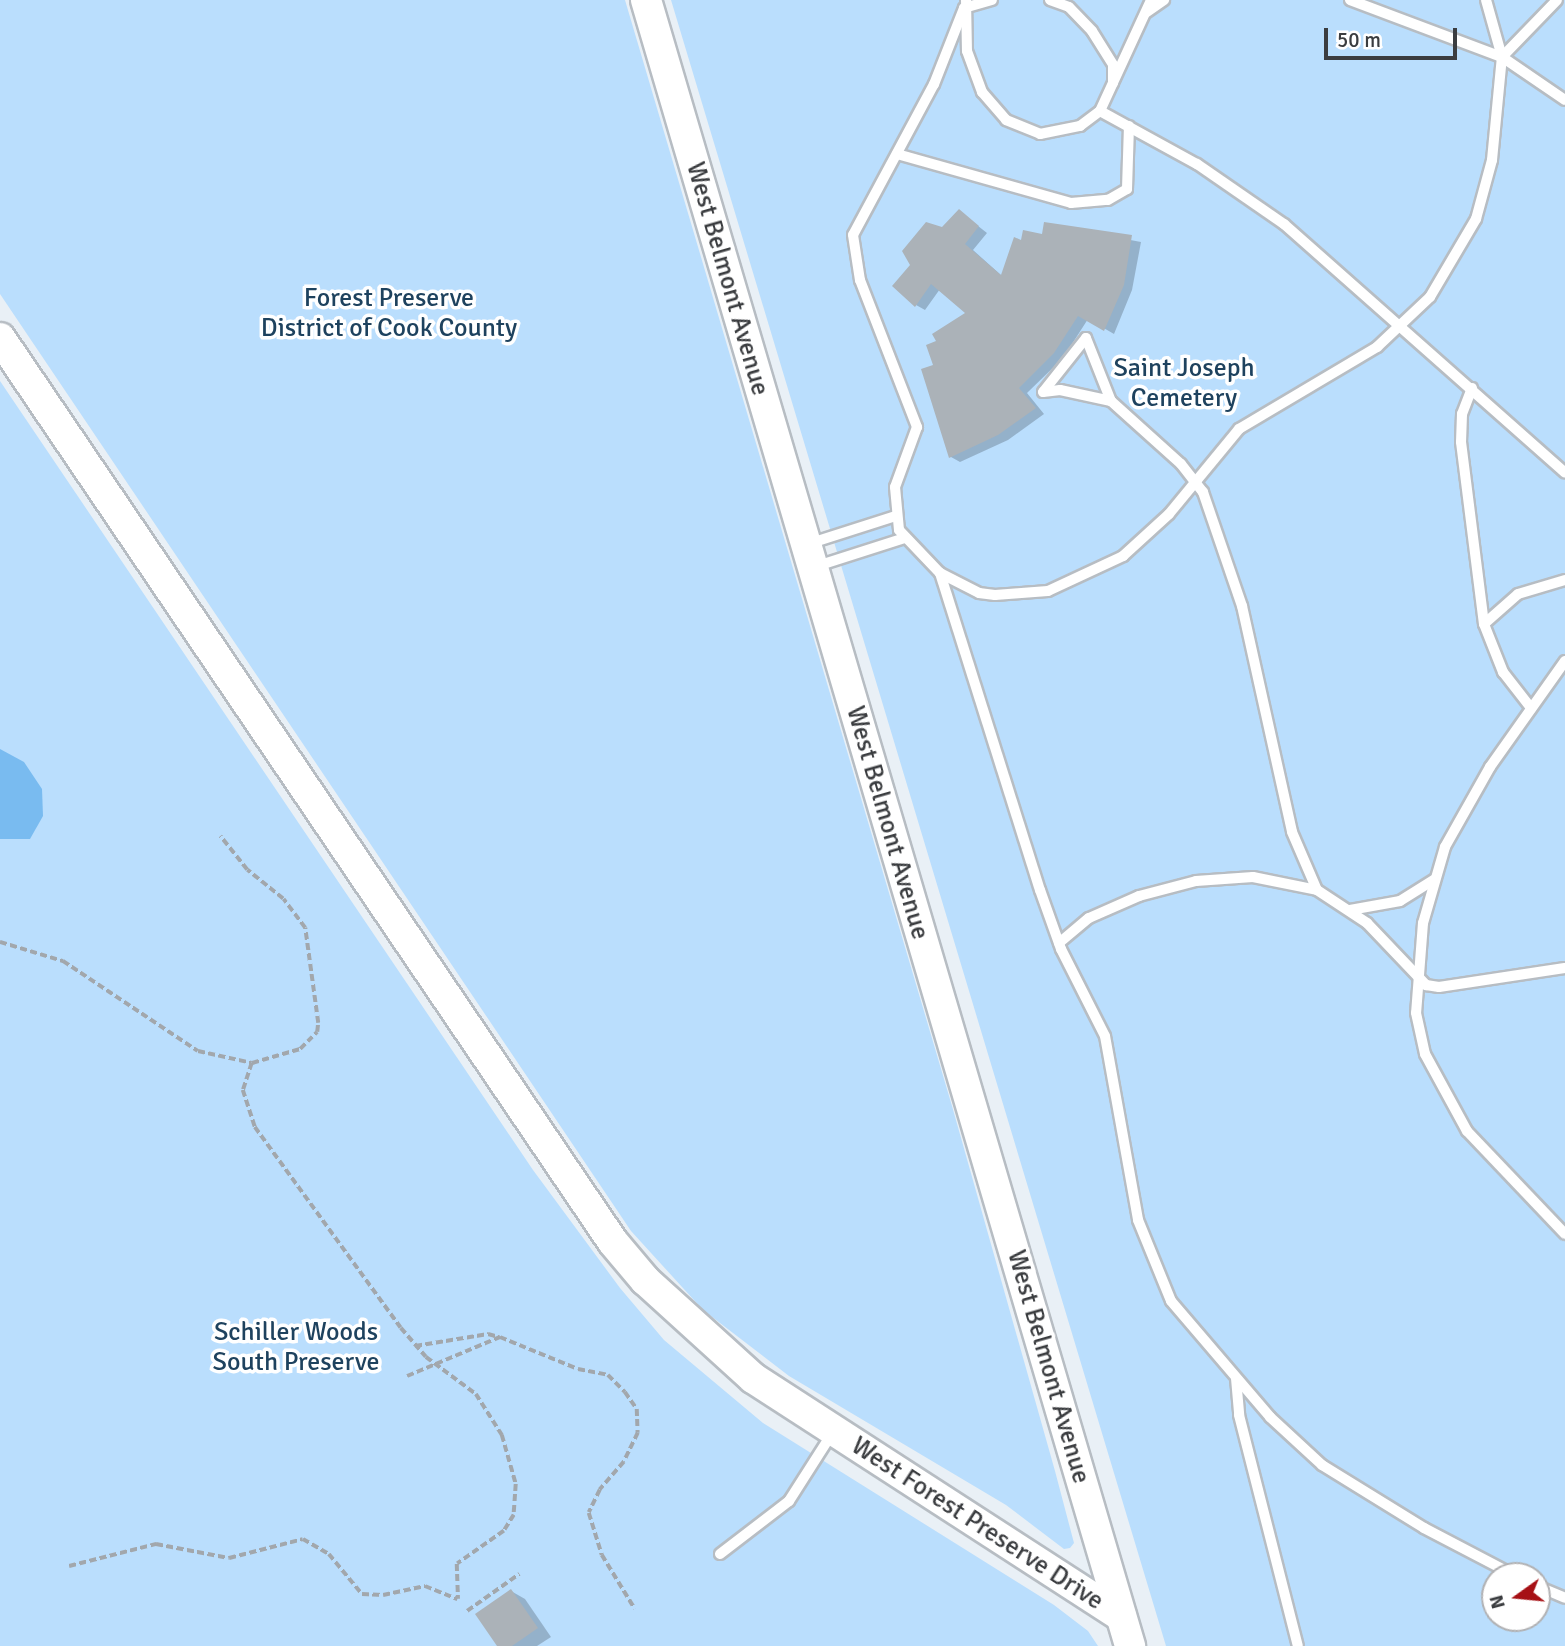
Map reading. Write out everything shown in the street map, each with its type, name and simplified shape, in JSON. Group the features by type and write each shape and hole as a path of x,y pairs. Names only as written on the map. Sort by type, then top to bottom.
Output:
{"main road":[{"name":"West Belmont Avenue","path":"646,0 1130,1646"},
{"name":"West Forest Preserve Drive","path":"0,338 613,1242 710,1344 833,1432 1121,1616"}],"lane":[{"path":"954,0 965,4 992,0"},
{"path":"1049,0 1069,7 1092,31 1113,65 1113,88"},
{"path":"965,4 964,30 973,75 1006,120 1040,134 1080,126 1100,111 1113,88 1151,0"},
{"path":"1147,12 1164,0"},
{"path":"1350,0 1502,57 1565,100"},
{"path":"965,4 934,84 853,235 860,280 917,427 895,487 896,516 905,538 940,573 979,593 995,595 1048,591 1072,583 1147,537 1239,429 1352,363 1402,326 1448,274 1476,219 1492,160 1502,57 1486,0"},
{"path":"1502,57 1557,0"},
{"path":"1100,111 1243,192 1402,326 1565,473"},
{"path":"897,154 1071,202 1108,200 1127,189 1129,126"},
{"path":"1111,401 1060,390 1043,392 1086,338 1111,401 1194,480 1216,521 1230,565 1292,832 1317,890"},
{"path":"1472,388 1462,414 1461,442 1484,624 1503,672 1531,708"},
{"path":"808,556 896,516"},
{"path":"808,556 905,538"},
{"path":"940,573 1059,943 1105,1036 1128,1173 1150,1256 1171,1300 1236,1378 1322,1465 1424,1528 1489,1562"},
{"path":"1484,624 1518,594 1565,580"},
{"path":"1565,661 1463,808 1434,880 1423,923 1418,979 1420,1036 1448,1103 1498,1168 1565,1234"},
{"path":"1059,943 1089,918 1168,886 1253,877 1317,890 1376,932 1418,979 1439,988 1565,968"},
{"path":"1347,909 1370,909 1400,901 1434,880"},
{"path":"1236,1378 1239,1415 1298,1646"},
{"path":"720,1554 789,1501 833,1432"}],"path":[{"path":"0,942 63,961 108,987 186,1046 214,1057 252,1063 300,1049 317,1032 308,938 294,911 247,870 220,836"},
{"path":"69,1566 156,1544 229,1558 303,1539 329,1554 362,1594 383,1595 425,1586 458,1599 457,1564 504,1531 514,1515 516,1484 502,1435 486,1406 461,1380 433,1362 415,1346 255,1127 243,1090 252,1063"},
{"path":"415,1346 488,1334 500,1337 578,1369 608,1376 637,1409 639,1433 624,1462 600,1490 589,1513 602,1555 635,1609"},
{"path":"407,1376 433,1362 500,1337"},
{"path":"467,1611 519,1574"}],"green space":[{"name":"Forest Preserve District of Cook County","path":"0,0 625,0 952,1106 1055,1471 1074,1543 1070,1548 1064,1549 1006,1505 789,1376 703,1310 631,1231 0,294"},
{"name":"Saint Joseph Cemetery","path":"671,0 1565,0 1565,1646 1166,1646"},
{"name":"Schiller Woods South Preserve","path":"0,381 533,1170 620,1288 664,1340 763,1423 1054,1605 1088,1631 1098,1646 0,1646"}],"water":[{"path":"0,749 24,762 42,789 43,816 30,839 0,839"}],"building":[{"path":"959,209 979,226 965,244 1001,275 1014,237 1021,240 1023,230 1042,234 1044,222 1132,235 1124,285 1104,331 1078,316 1054,353 1019,388 1036,408 998,435 949,458 921,369 933,365 926,345 936,341 932,334 965,313 931,284 915,307 892,286 910,265 902,251 926,222 942,227"},
{"path":"511,1589 538,1628 512,1646 497,1646 475,1614"}]}
